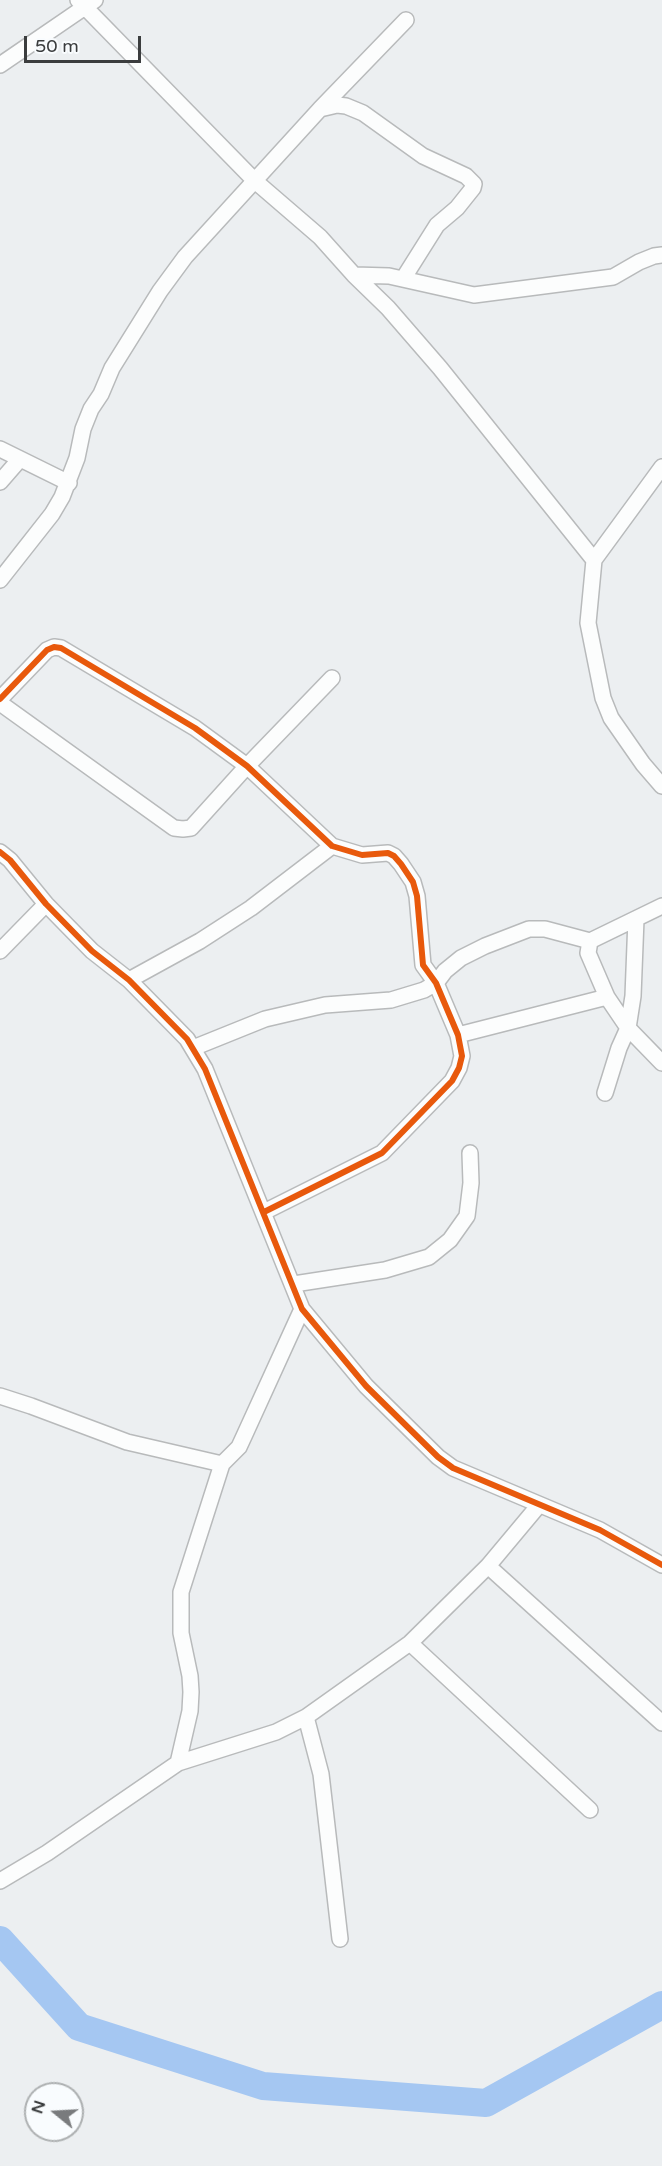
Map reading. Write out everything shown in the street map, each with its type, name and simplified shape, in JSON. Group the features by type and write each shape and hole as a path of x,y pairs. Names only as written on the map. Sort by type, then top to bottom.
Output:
{"street":[{"path":"0,65 86,2 255,181 320,237 354,276 388,308 440,368 594,560"},
{"path":"0,580 52,514 69,483 78,458 84,429 112,368 160,291 185,257 320,109 406,20"},
{"path":"320,109 337,105 363,113 423,156 466,177 474,184 457,208 437,225 403,279"},
{"path":"354,276 389,276 474,295 613,277 639,262 662,255"},
{"path":"0,449 69,483"},
{"path":"0,482 20,459"},
{"path":"662,467 594,560 588,624 603,698 611,718 643,764 662,786"},
{"path":"264,1212 382,1153 452,1082 459,1068 462,1056 458,1035 436,983 423,965 417,896 413,882 401,864 388,853 362,855 332,846 247,766 195,728 61,648 54,646 47,650 0,701 174,828 191,828 247,766 332,678"},
{"path":"129,980 251,908 332,846"},
{"path":"0,852 10,860 46,904 92,951 129,980 187,1039 205,1069 232,1140 294,1284 302,1310 366,1386 438,1457 453,1468 600,1530 662,1565"},
{"path":"0,951 46,904"},
{"path":"193,1048 265,1019 326,1005 391,1000 424,990 436,983 445,970 461,958 529,929 545,929 590,941 662,906"},
{"path":"605,1093 619,1048 628,1028 633,996 636,919"},
{"path":"590,941 588,953 608,997 628,1028 662,1063"},
{"path":"458,1035 608,997"},
{"path":"294,1284 385,1270 429,1257 450,1240 466,1216 471,1183 470,1153"},
{"path":"178,1763 190,1711 191,1692 181,1633 182,1592 222,1464 239,1447 302,1310"},
{"path":"0,1396 128,1443 222,1464"},
{"path":"0,1881 47,1853 178,1763 276,1732 306,1717 410,1643 488,1566 539,1505"},
{"path":"488,1566 662,1723"},
{"path":"410,1643 590,1810"},
{"path":"306,1717 321,1774 340,1939"}],"waterway":[{"path":"0,1940 79,2027 263,2086 486,2103 662,2005"}],"cycle path":[{"path":"0,699 47,650 54,647 61,648 195,728 247,766 332,846 362,855 388,853 401,864 413,882 417,896 423,965 436,983 458,1035 462,1056 459,1068 452,1081 382,1153 264,1212"},
{"path":"0,852 10,860 46,904 92,951 129,980 187,1039 205,1069 302,1309 366,1386 438,1457 453,1468 600,1530 662,1565"}]}
